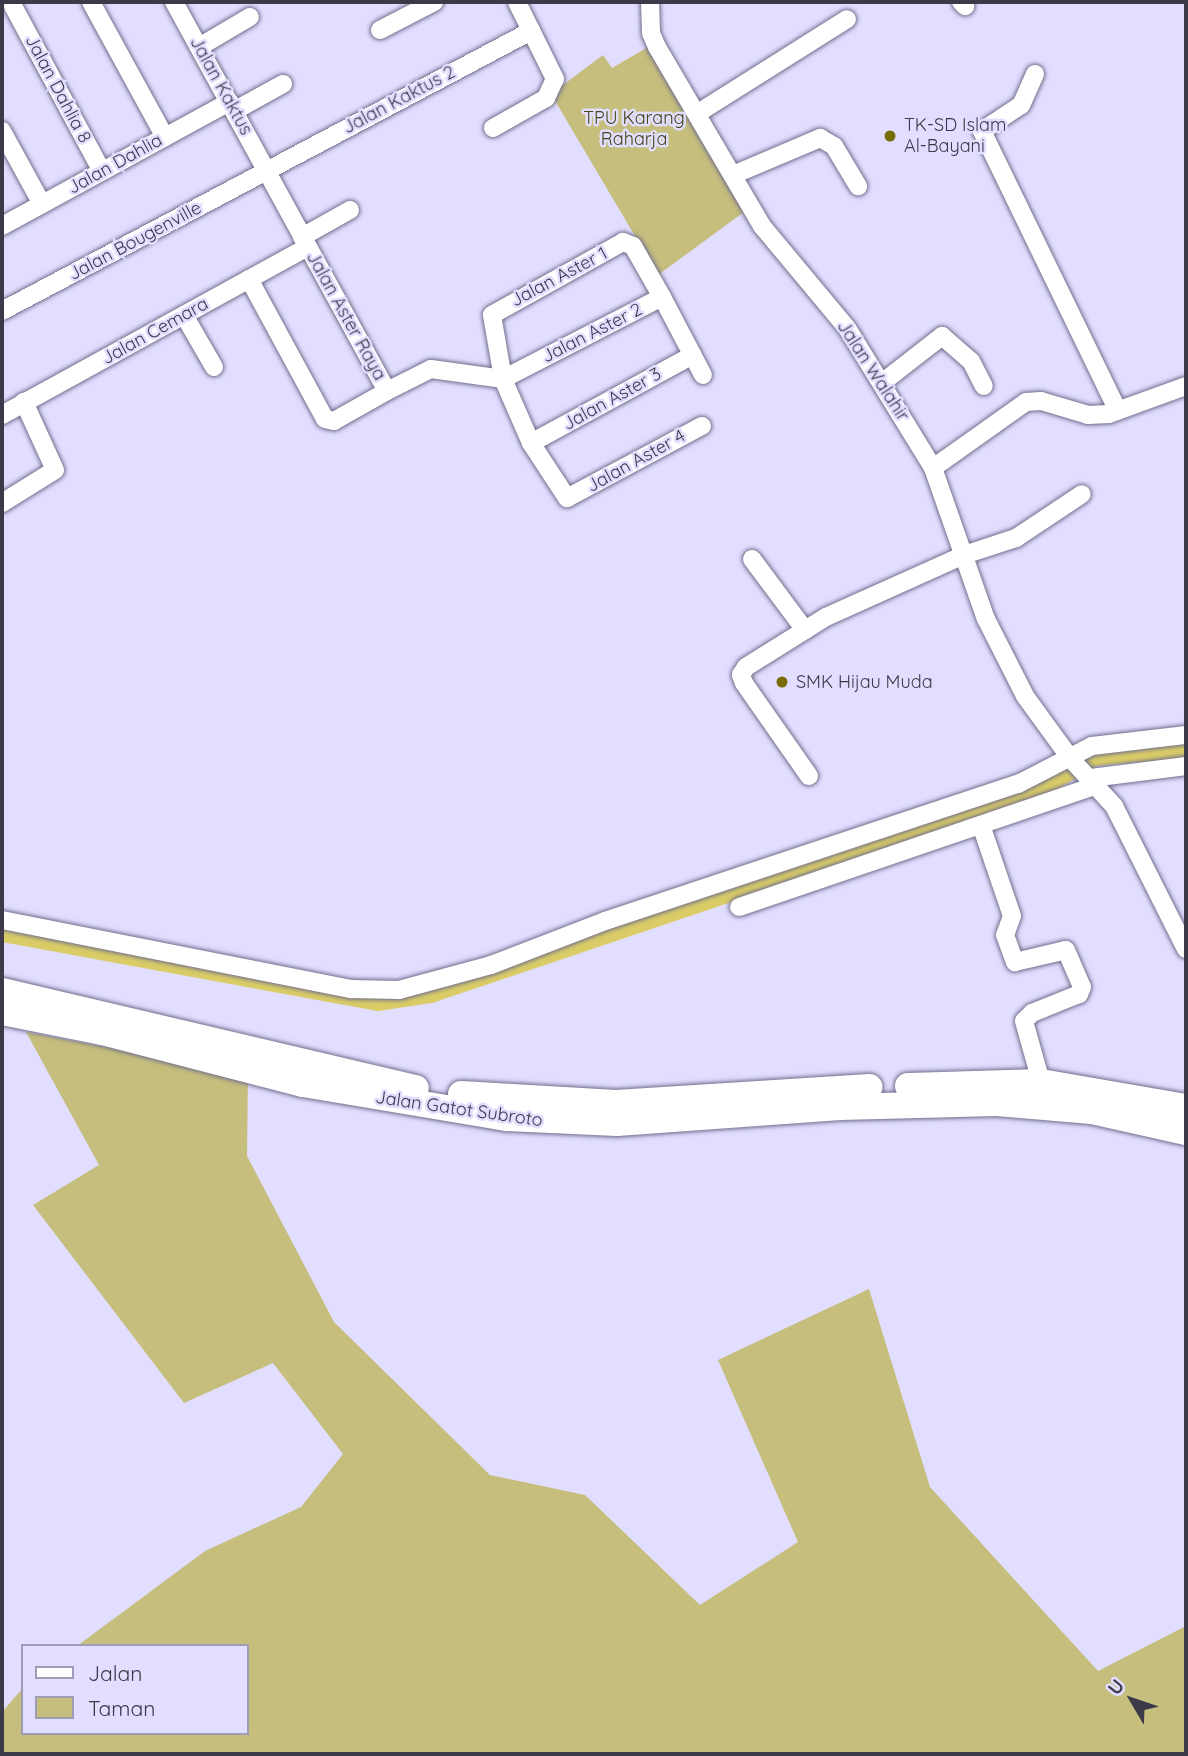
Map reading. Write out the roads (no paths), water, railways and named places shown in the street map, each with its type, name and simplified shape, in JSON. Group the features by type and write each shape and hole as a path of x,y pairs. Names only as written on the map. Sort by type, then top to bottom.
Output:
{"highway":[{"name":"Jalan Gatot Subroto","path":"2,991 394,1084 485,1097 616,1103 923,1094"},
{"name":"Jalan Gatot Subroto","path":"2,1012 102,1032 303,1084 508,1118 617,1123 923,1094"},
{"path":"923,1094 1041,1082 1186,1107"},
{"path":"923,1094 1065,1107 1186,1132"}],"street":[{"path":"91,2 165,136"},
{"name":"Jalan Kaktus","path":"174,2 268,170"},
{"path":"380,30 434,2"},
{"path":"492,128 546,98 555,79 517,2"},
{"name":"Jalan Walahir","path":"650,2 651,33 733,175 783,256 847,328 883,382 933,468 986,619 1025,696 1071,759 1092,779 1130,836 1186,949"},
{"name":"Jalan Dahlia 8","path":"12,7 102,171"},
{"path":"199,47 250,17"},
{"path":"698,113 847,19"},
{"name":"Jalan Kaktus 2","path":"268,170 531,31"},
{"path":"1035,74 1021,106 982,131 1118,411"},
{"name":"Jalan Dahlia","path":"2,226 165,136 283,84"},
{"path":"2,131 42,204"},
{"path":"733,175 820,138 834,145 858,186"},
{"name":"Jalan Aster Raya","path":"268,170 387,391 431,369 503,379"},
{"name":"Jalan Bougenville","path":"2,312 268,170"},
{"name":"Jalan Cemara","path":"2,415 249,279 350,210"},
{"name":"Jalan Aster 1","path":"503,379 492,315 623,242 633,246 662,297"},
{"path":"249,279 325,419 334,421 387,391"},
{"name":"Jalan Aster 2","path":"503,379 662,297 703,375"},
{"path":"184,315 214,367"},
{"path":"883,382 942,336 971,361 984,386"},
{"name":"Jalan Aster 3","path":"531,443 693,355"},
{"path":"503,379 531,443"},
{"path":"933,468 1026,402 1041,401 1088,415 1118,411 1186,386"},
{"path":"2,503 55,470 24,402"},
{"name":"Jalan Aster 4","path":"531,443 564,496 571,497 702,426"},
{"path":"809,776 741,675 750,664 805,629 964,555 1016,538 1082,494"},
{"path":"752,559 805,629"},
{"path":"2,920 351,989 399,990 491,965 606,921 953,822 981,825 1024,797 1071,759 1092,746 1186,735"},
{"path":"740,907 953,822 1024,797 1092,779 1186,766"},
{"path":"981,825 1011,914 1005,935 1015,962 1066,950 1082,987 1079,995 1032,1013 1024,1021 1041,1082"}],"waterway":[{"path":"2,934 378,1003 431,995 994,805 1054,782 1094,758 1186,750"}],"place":[{"name":"TK-SD Islam Al-Bayani","path":"890,136"},
{"name":"SMK Hijau Muda","path":"782,682"}],"park label":[{"name":"TPU Karang Raharja","path":"634,129"}]}
